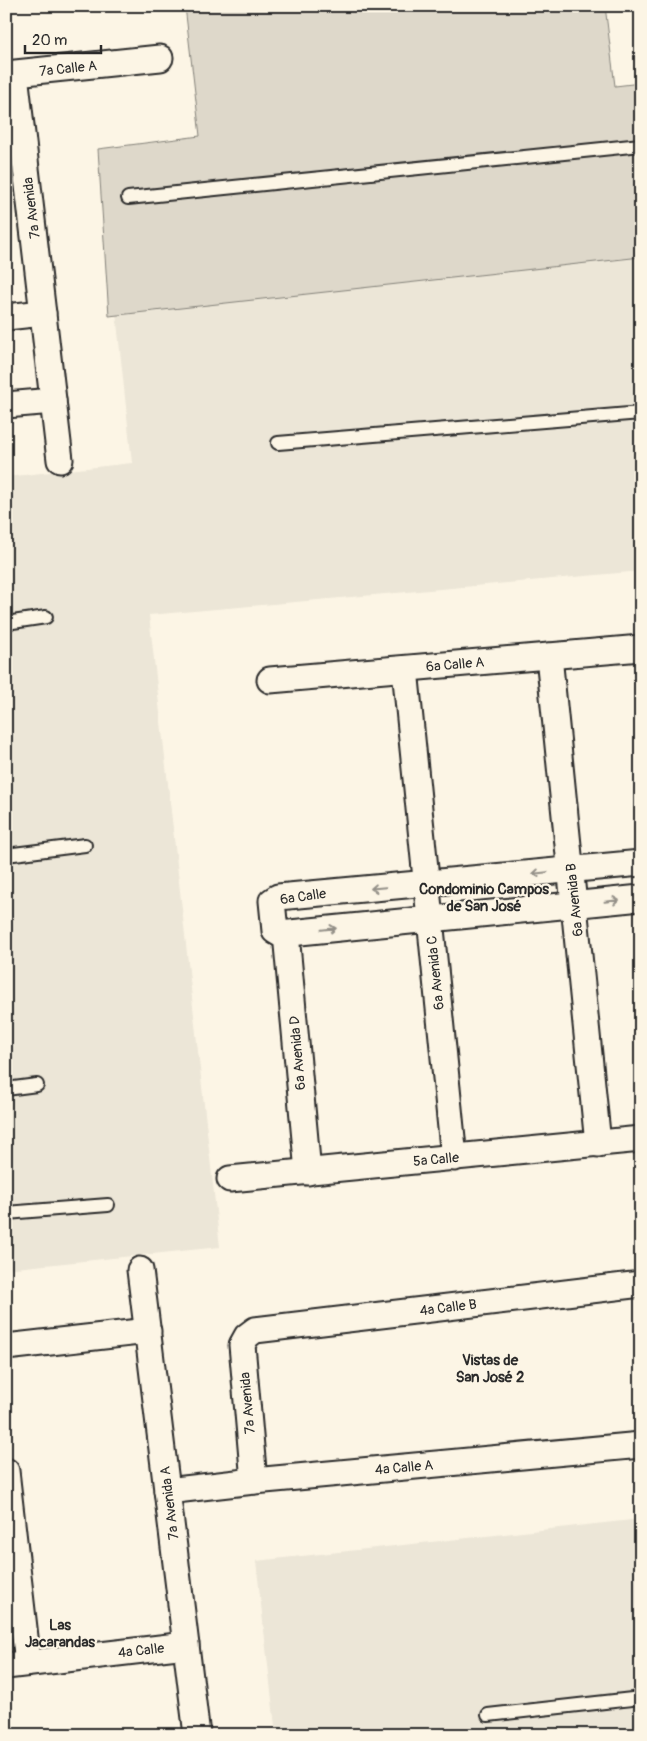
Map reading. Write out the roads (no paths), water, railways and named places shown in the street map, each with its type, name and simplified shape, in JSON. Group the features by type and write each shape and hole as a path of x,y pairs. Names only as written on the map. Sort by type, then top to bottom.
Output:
{"street":[{"name":"7a Calle A","path":"10,74 160,58"},
{"name":"7a Avenida","path":"10,74 43,313 60,460"},
{"path":"6,317 43,313"},
{"path":"6,405 53,401"},
{"name":"6a Calle A","path":"270,680 641,648"},
{"name":"6a Avenida B","path":"549,656 598,1144"},
{"name":"6a Avenida C","path":"405,669 454,1158"},
{"name":"6a Calle","path":"286,934 280,934 275,931 274,927 272,901 278,897 641,862"},
{"path":"286,934 641,898"},
{"name":"6a Avenida D","path":"286,934 308,1172"},
{"name":"5a Calle","path":"230,1179 641,1139"},
{"name":"7a Avenida A","path":"140,1270 197,1735"},
{"name":"4a Calle B","path":"255,1330 641,1284"},
{"name":"7a Avenida","path":"254,1481 242,1345 247,1336 255,1330"},
{"path":"6,1347 148,1331"},
{"name":"4a Calle A","path":"167,1491 254,1481 641,1445"},
{"path":"6,1471 17,1664"},
{"name":"4a Calle","path":"17,1664 186,1645"}],"lane":[{"path":"128,198 641,144"},
{"path":"278,443 641,413"},
{"path":"6,623 46,617"},
{"path":"6,855 85,845"},
{"path":"6,1089 37,1085"},
{"path":"6,1214 108,1206"},
{"path":"488,1715 641,1698"}],"district":[{"name":"Condominio Campos de San José","path":"484,898"},
{"name":"Vistas de San José 2","path":"490,1368"},
{"name":"Las Jacarandas","path":"60,1634"}]}
